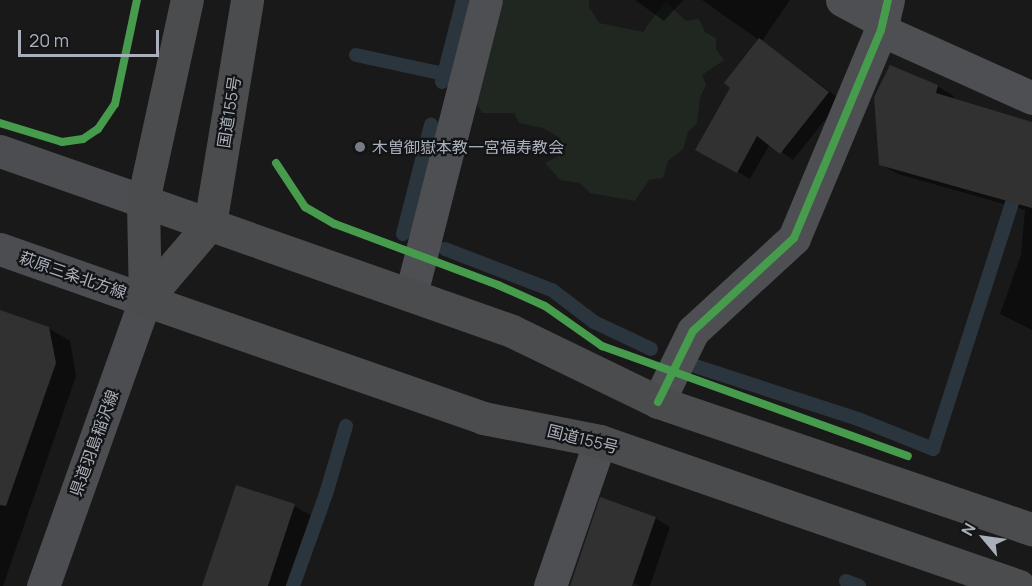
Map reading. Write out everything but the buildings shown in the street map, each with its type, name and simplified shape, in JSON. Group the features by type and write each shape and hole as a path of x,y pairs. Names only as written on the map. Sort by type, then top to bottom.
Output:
{"highway":[{"path":"146,300 143,201 187,0"},
{"name":"国道155号","path":"210,224 247,0"},
{"path":"143,201 512,331 658,402 1032,529"},
{"path":"146,300 210,224"},
{"name":"国道155号","path":"146,300 483,418 600,441 994,581 1019,586"}],"main road":[{"path":"0,151 143,201"},
{"name":"萩原三条北方線","path":"0,249 146,300"},
{"name":"県道羽島稲沢線","path":"43,586 146,300"}],"street":[{"path":"411,294 486,0"},
{"path":"842,0 884,18 1032,98"},
{"path":"658,402 693,331 794,238 884,18"},
{"path":"550,586 600,441"}],"shaded area":[{"path":"489,0 589,0 589,7 599,23 644,32 666,2 686,21 699,19 705,32 716,38 716,49 724,60 702,75 706,85 700,97 697,123 688,132 683,149 668,161 663,178 649,180 635,201 590,193 580,183 560,180 545,163 564,153 560,138 543,128 519,123 514,113 482,113 475,101"}],"waterway":[{"path":"442,82 463,0"},
{"path":"356,55 444,74"},
{"path":"403,234 431,125"},
{"path":"695,366 858,419 933,449 1018,185"},
{"path":"445,249 552,290 594,322 651,349"},
{"path":"293,586 326,494 346,426"},
{"path":"846,581 859,586"}],"cycle path":[{"path":"0,123 62,142 83,139 98,129 115,104 137,0"},
{"path":"658,402 693,331 794,238 881,30 888,0"},
{"path":"276,163 305,207 335,224 498,285 545,306 602,346 908,456"}],"place":[{"name":"木曽御嶽本教一宮福寿教会","path":"360,147"}]}
